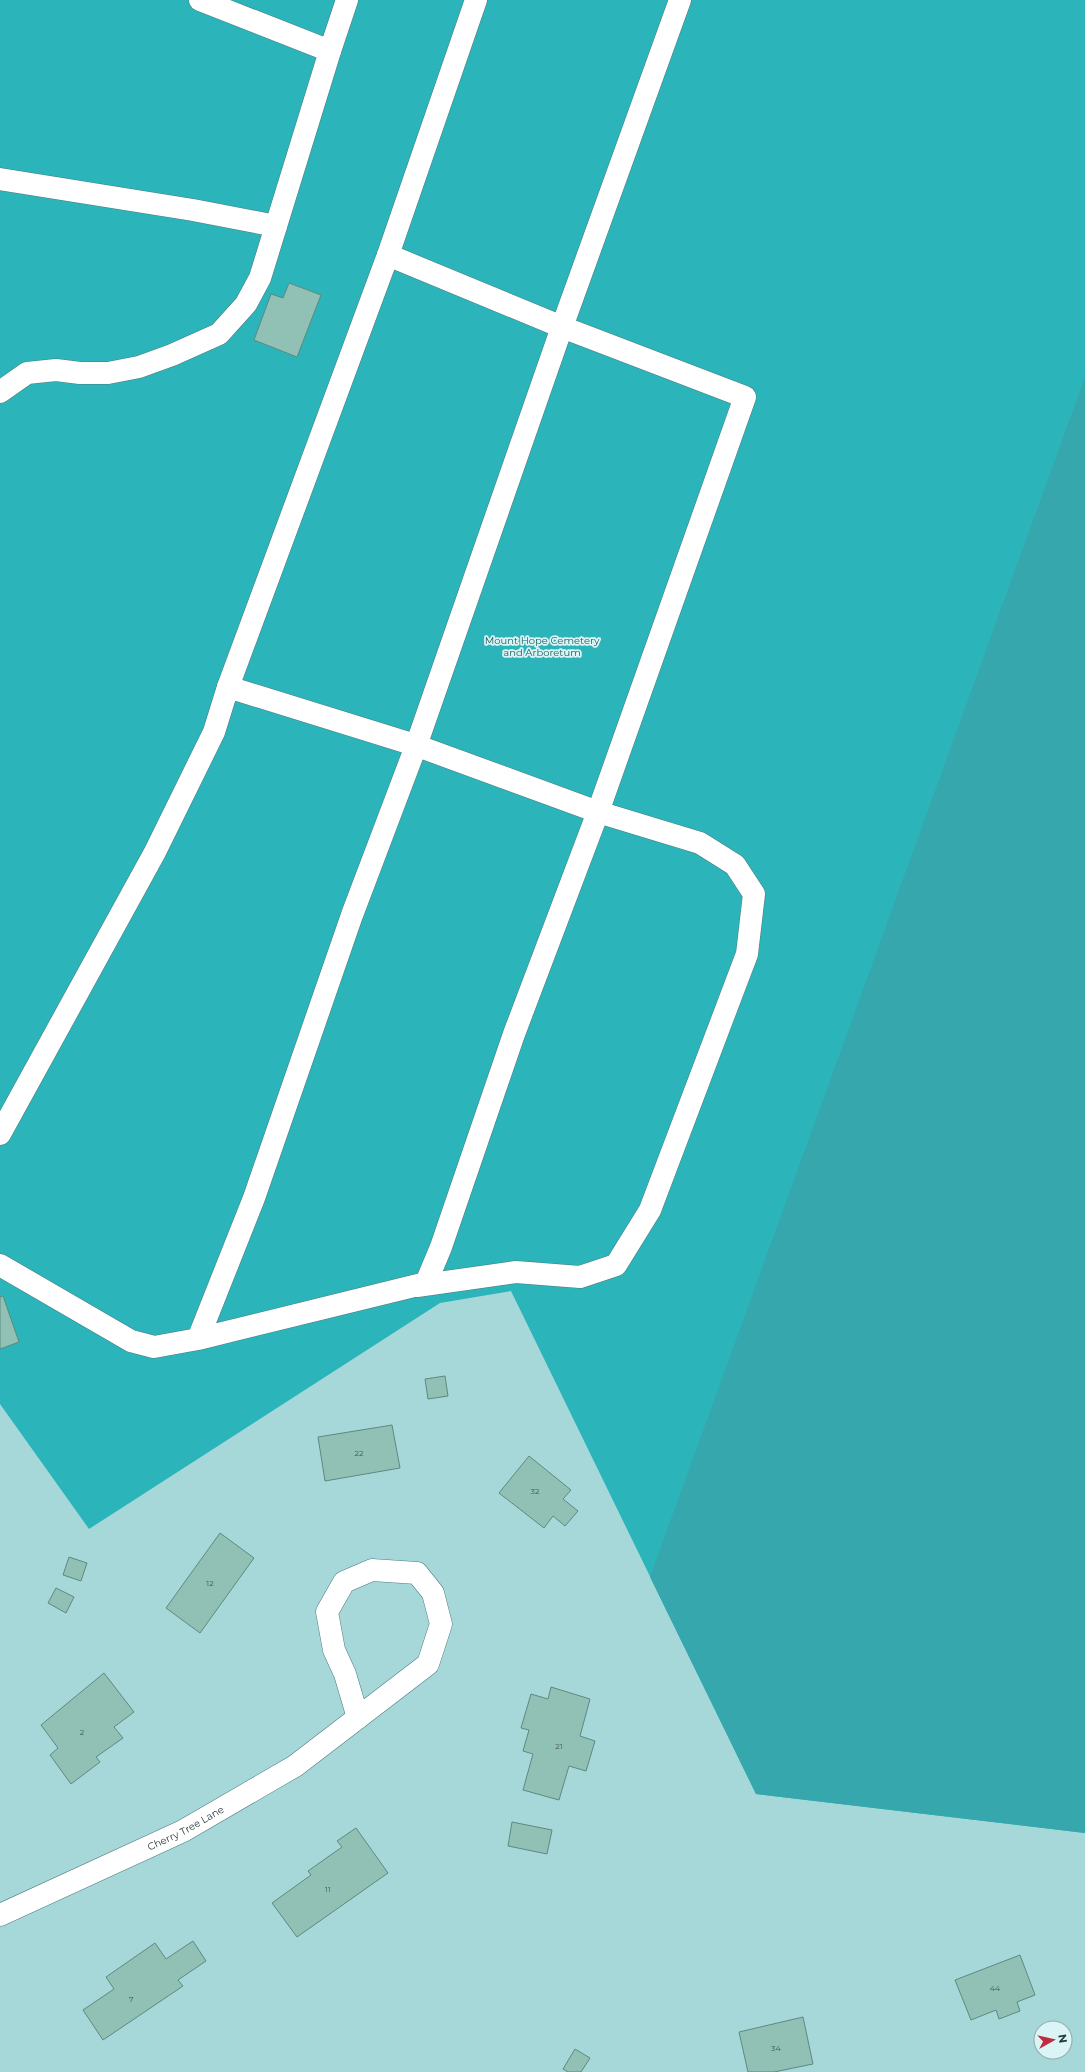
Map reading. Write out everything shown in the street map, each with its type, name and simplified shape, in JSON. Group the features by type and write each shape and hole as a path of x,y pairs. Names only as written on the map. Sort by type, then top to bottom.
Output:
{"street":[{"path":"200,0 330,51"},
{"path":"0,392 27,373 56,370 80,373 108,373 139,367 172,355 219,334 246,304 260,278 347,0"},
{"path":"0,1134 155,852 214,732 228,687 388,255 476,0"},
{"path":"198,1338 254,1198 352,915 416,746 562,327 680,0"},
{"path":"0,179 193,210 276,226"},
{"path":"0,1264 131,1341 154,1347 198,1338 426,1283 441,1247 514,1034 598,812 745,397 562,327 388,255"},
{"path":"228,687 416,746 598,812 700,843 735,865 754,894 746,954 653,1203 616,1265 580,1277 516,1272 417,1286"},
{"name":"Cherry Tree Lane","path":"0,1914 183,1831 295,1766 358,1718 428,1664 441,1624 433,1593 417,1574 372,1570 344,1582 327,1612 334,1650 344,1674 358,1718"}],"green space":[{"name":"Mount Hope Cemetery and Arboretum","path":"0,0 1085,0 1085,1833 756,1794 511,1291 440,1303 89,1529 0,1404"}],"shaded area":[{"path":"1085,377 1085,1833 756,1794 650,1577"}],"building":[{"path":"289,283 321,295 297,357 254,340 271,294 283,298"},
{"path":"3,1296 19,1342 0,1349 0,1297"},
{"path":"445,1376 448,1396 428,1399 425,1379"},
{"path":"392,1425 400,1468 325,1481 318,1437"},
{"path":"529,1456 571,1490 563,1499 578,1511 565,1526 553,1516 544,1528 499,1493"},
{"path":"220,1533 254,1558 200,1633 166,1608"},
{"path":"69,1557 87,1563 81,1581 63,1575"},
{"path":"56,1588 74,1597 66,1613 48,1603"},
{"path":"104,1673 134,1712 114,1727 123,1738 96,1757 100,1762 71,1784 50,1755 58,1748 41,1725"},
{"path":"551,1687 590,1699 580,1736 595,1741 586,1771 569,1766 559,1800 523,1790 533,1754 523,1751 529,1730 521,1728 531,1694 548,1699"},
{"path":"512,1822 552,1830 547,1854 508,1846"},
{"path":"356,1828 388,1873 297,1937 272,1903 311,1875 308,1871 342,1847 337,1841"},
{"path":"193,1941 206,1961 178,1980 183,1986 103,2040 83,2010 114,1989 106,1977 155,1943 166,1959"},
{"path":"1020,1955 1035,1995 1017,2002 1020,2011 999,2019 996,2010 971,2020 955,1980"},
{"path":"803,2017 813,2064 774,2072 748,2072 739,2032"},
{"path":"575,2049 590,2058 581,2072 568,2072 563,2069"}]}
